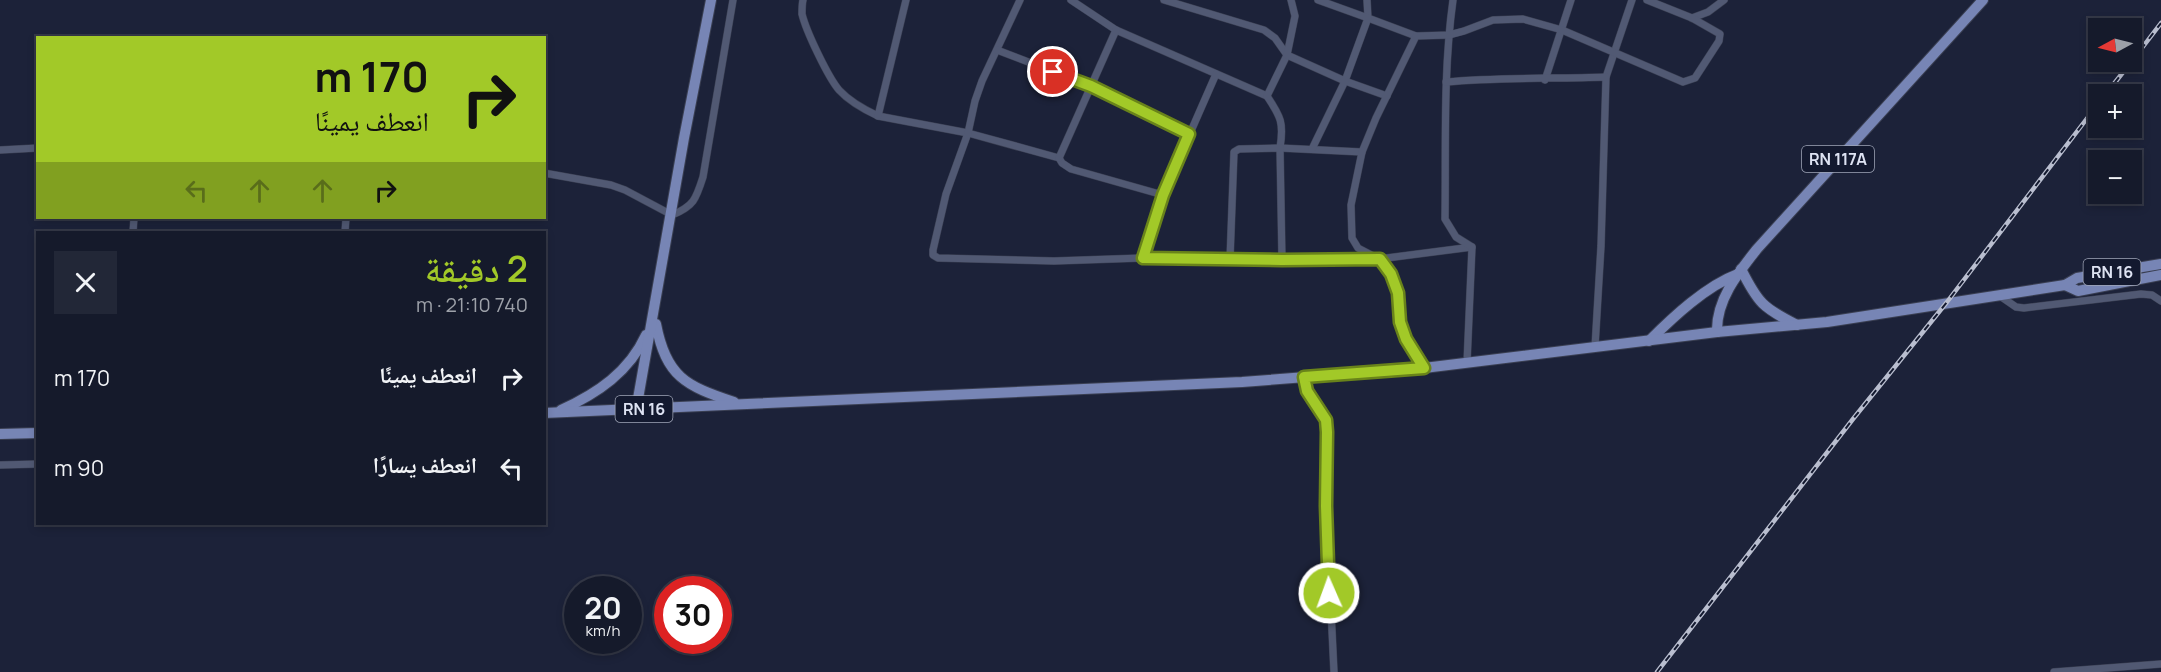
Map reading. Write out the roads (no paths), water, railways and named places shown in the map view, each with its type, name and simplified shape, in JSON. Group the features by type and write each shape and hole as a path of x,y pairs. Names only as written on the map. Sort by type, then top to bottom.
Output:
{"main road":[{"path":"636,410 711,0"},
{"name":"RN 117A","path":"1717,332 1719,311 1740,271 1797,203 1983,0"},
{"name":"RN 16","path":"550,413 1242,382 1424,368 1717,332 1797,325 2000,296 2064,285 2077,278 2161,264"},
{"path":"1649,341 1716,284 1740,271 1761,303 1778,316 1797,325"},
{"name":"RN 16","path":"2064,285 2078,291 2161,275"},
{"path":"654,317 662,352 679,376 692,386 709,394 743,404"},
{"path":"550,413 584,399 613,380 639,349 654,317"},
{"path":"0,434 36,433"}],"street":[{"path":"546,173 611,185 672,215 688,208 697,196 703,177 733,0"},
{"path":"802,0 802,13 838,88 853,102 878,116 968,133 1059,158 1071,169 1163,195"},
{"path":"878,116 906,0"},
{"path":"1020,0 975,101 968,133 946,194 933,255 938,258 1054,261 1143,258 1380,259 1472,247"},
{"path":"1071,0 1116,30 1267,96 1281,119 1283,129 1280,148 1282,260"},
{"path":"1164,0 1264,30 1275,38 1287,55 1344,81 1387,96"},
{"path":"1267,96 1287,55 1295,16 1291,0"},
{"path":"1318,0 1416,36 1449,35 1493,20 1509,18 1535,21 1615,51 1683,81 1692,80 1721,36 1715,30 1692,18 1647,0"},
{"path":"1312,149 1344,81 1368,18 1366,0"},
{"path":"1453,0 1446,82 1445,219 1456,237 1472,247"},
{"path":"1545,80 1571,0"},
{"path":"1595,347 1601,246 1606,77 1632,0"},
{"path":"1692,18 1708,12 1724,0"},
{"path":"1059,158 1116,30"},
{"path":"1416,36 1362,152 1351,205 1352,238 1358,248 1380,259 1391,274 1398,293 1400,322 1406,339 1424,368"},
{"path":"997,50 1091,86 1189,134"},
{"path":"1143,258 1163,195 1216,74"},
{"path":"1446,82 1479,79 1545,80 1606,77"},
{"path":"0,150 36,148"},
{"path":"1230,259 1233,152 1239,149 1280,148 1362,152"},
{"path":"1467,363 1472,247"},
{"path":"2000,296 2016,307 2024,308 2141,294 2152,295 2161,301"},
{"path":"1304,377 1307,391 1326,420 1326,506 1334,672"},
{"path":"0,465 36,464"},
{"path":"2054,672 2161,664"}],"railway":[{"path":"2142,48 2161,23"},
{"path":"2114,84 2123,72"},
{"path":"1657,672 1853,419 1947,302 2088,117"}]}
